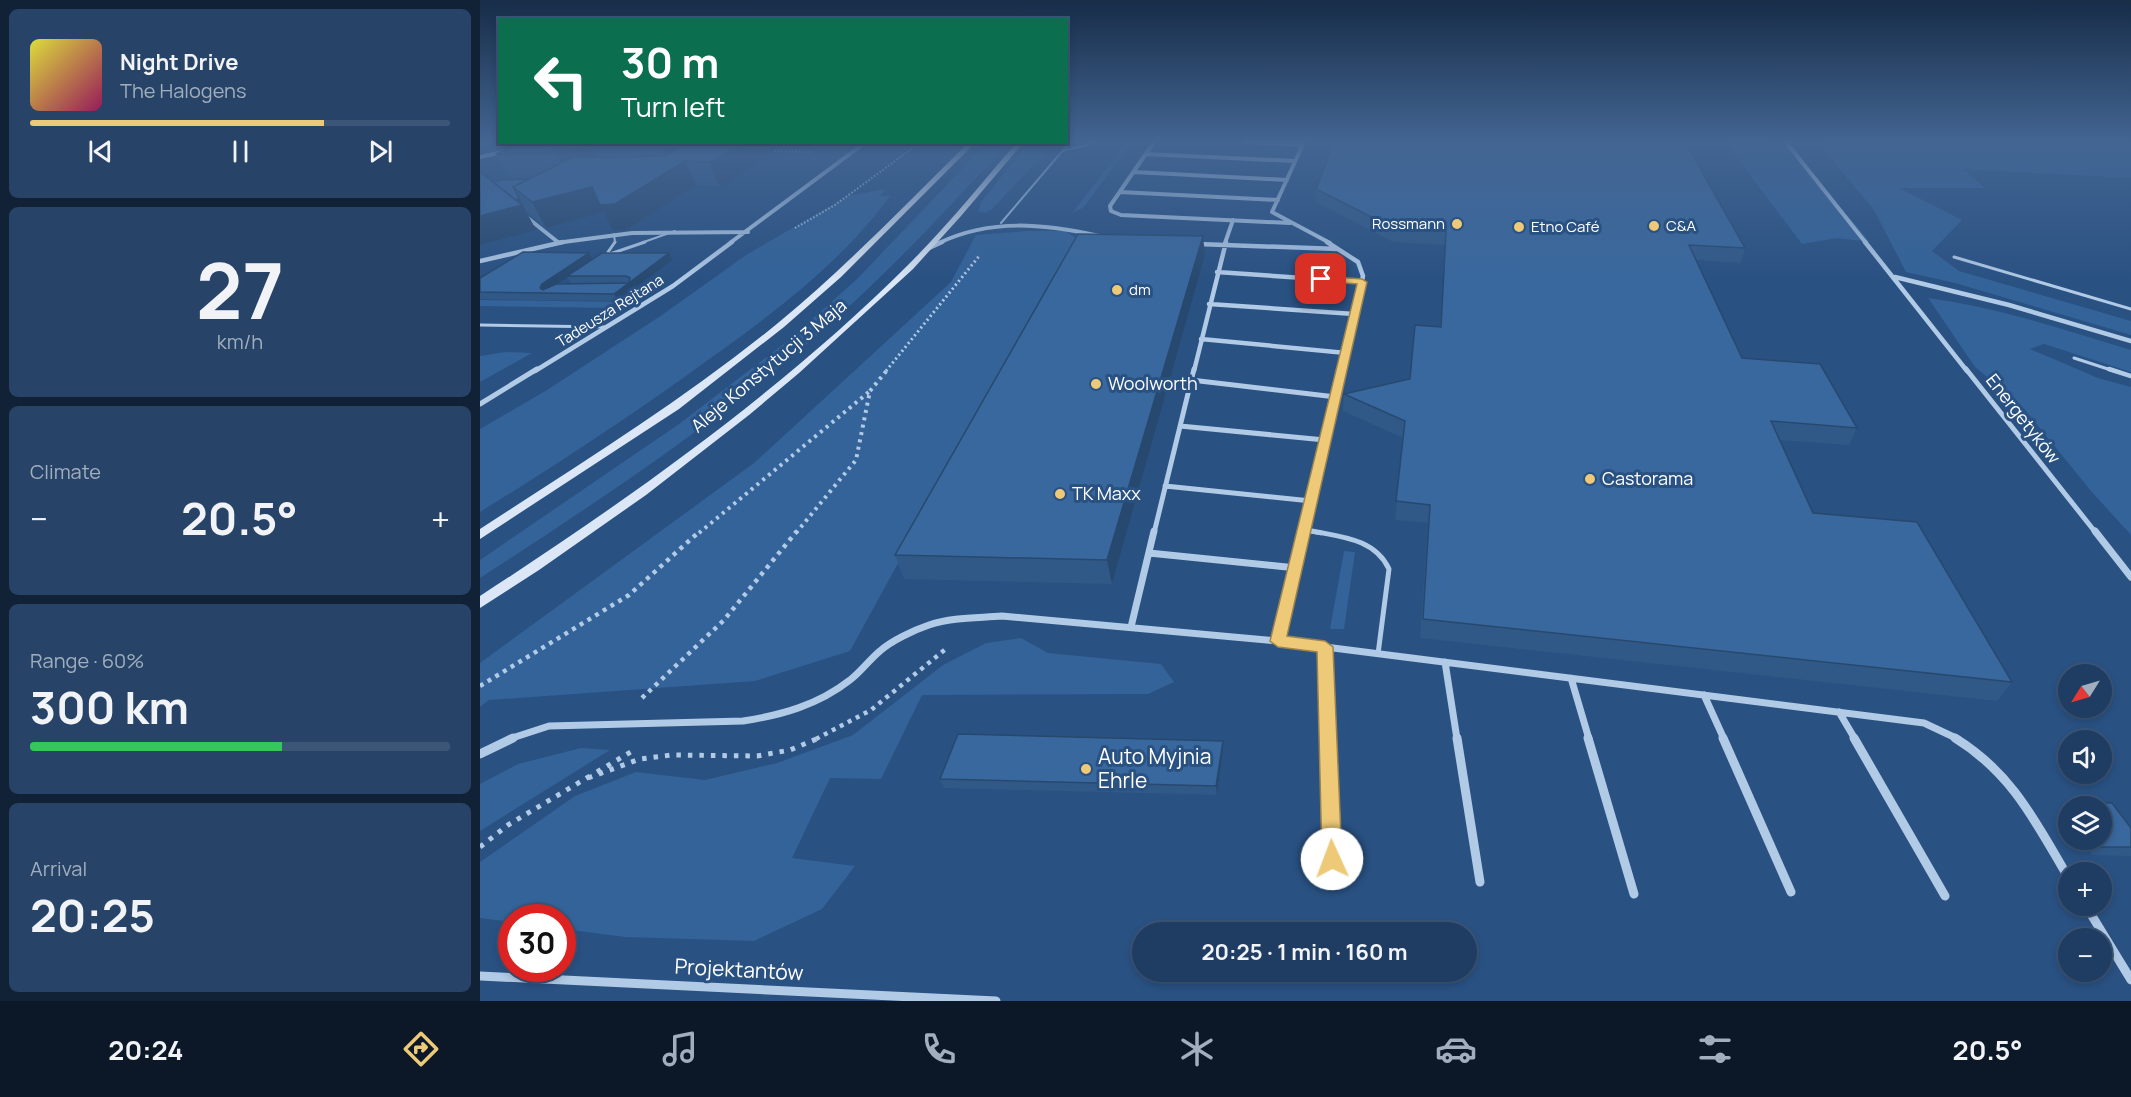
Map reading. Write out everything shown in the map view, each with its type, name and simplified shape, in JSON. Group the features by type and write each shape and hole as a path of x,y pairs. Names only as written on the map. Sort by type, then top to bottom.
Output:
{"main road":[{"name":"Aleje Konstytucji 3 Maja","path":"480,535 675,407 781,325 838,276 925,189"},
{"name":"Aleje Konstytucji 3 Maja","path":"480,603 534,567 736,421 894,284 980,189"}],"street":[{"name":"Tadeusza Rejtana","path":"480,404 609,327 748,232 805,189"},
{"path":"1122,189 1109,209 1124,215 1293,223"},
{"path":"1278,641 1364,276 1358,262 1272,212 1283,189"},
{"name":"Energetyków","path":"1823,189 2131,577"},
{"path":"1120,192 1278,200"},
{"path":"529,206 519,211 559,243"},
{"path":"1131,627 1217,272 1233,220"},
{"path":"926,250 974,228 1002,223 1058,226 1104,237"},
{"path":"480,261 559,243 614,234 675,231 748,232"},
{"path":"1189,244 1338,249"},
{"path":"1217,272 1362,282"},
{"path":"1894,277 2009,305 2131,341"},
{"path":"1209,304 1354,314"},
{"path":"1201,339 1346,353"},
{"path":"1191,380 1336,397"},
{"path":"1180,426 1325,440"},
{"path":"1165,486 1311,501"},
{"path":"1149,553 1296,568"},
{"path":"480,754 509,739 549,726 743,721 771,717 799,709 827,696 850,680 882,649 928,624 957,619 1002,616 1278,641 1924,723 1954,734 1981,752 2003,772 2059,862"},
{"path":"1325,647 1332,883"},
{"path":"1445,662 1480,882"},
{"path":"1571,678 1634,894"},
{"path":"1704,695 1791,892"},
{"path":"1839,712 1945,896"},
{"path":"2092,916 2131,980"},
{"name":"Projektantów","path":"480,976 996,1001"}],"lane":[{"path":"1002,223 1031,189"},
{"path":"614,234 615,245 605,256 675,231"},
{"path":"507,254 507,263"},
{"path":"1954,257 2131,309"},
{"path":"480,325 609,327"},
{"path":"2074,358 2131,376"},
{"path":"1305,530 1373,547 1387,561 1389,569 1378,654"}],"path":[{"path":"480,686 629,595 730,505 870,391 977,259 1002,223"},
{"path":"616,723 724,620 855,460 870,391"},
{"path":"480,847 508,825 681,723"}],"shaded area":[{"path":"886,189 880,196 890,196 851,243 782,305 624,419 480,512 480,429 547,390 662,315 746,255 847,196"},
{"path":"943,189 966,189 876,281 784,363 686,439 480,578 480,560 679,424 789,340 857,279"},
{"path":"992,189 1011,189 992,209 985,213 978,211 981,202"},
{"path":"1091,189 1097,189 1083,208 1072,213"},
{"path":"1760,189 1825,189 1870,242 1837,238 1802,244"},
{"path":"1856,189 1900,189 1962,220 1932,251 1959,271 2131,321 2131,335 1955,283 1906,272 1874,210"},
{"path":"1065,231 1076,238 850,651 755,681 489,700 480,707 480,663 754,463 951,282 976,235"},
{"path":"1928,298 2005,313 2131,350 2131,372 2044,344 2030,349 2098,378 2131,387 2131,535 2091,491 2021,405 1975,367"},
{"path":"480,300 631,302 618,308 480,306"},
{"path":"505,352 532,353 480,382 480,356"},
{"path":"1344,551 1355,552 1344,629 1330,629"},
{"path":"1021,638 1048,653 1161,664 1174,682 1148,694 922,695 881,779 830,778 792,858 855,866 822,909 754,941 625,937 576,931 576,904 498,904 498,920 480,918 480,862 575,796 636,772 705,780 777,763 853,735 943,665 986,643"},
{"path":"581,748 610,750 480,831 480,784 518,764"}],"building":[{"path":"480,189 501,189 522,205 480,216"},
{"path":"502,189 514,189 519,198 516,200"},
{"path":"515,189 585,189 532,202"},
{"path":"593,189 640,189 615,204 600,205"},
{"name":"Castorama","path":"1316,189 1711,189 1745,248 1689,245 1742,358 1820,364 1857,428 1771,421 1813,513 1917,522 2012,682 1423,619 1430,505 1396,501 1405,421 1344,394 1410,379 1415,325 1441,327 1446,231 1393,228"},
{"path":"1078,234 1203,236 1107,560 895,555"},
{"path":"523,252 589,253 542,284 540,288 543,290 556,284 629,283 614,294 480,292 480,278"},
{"path":"602,253 669,253 629,283 630,278 626,276 567,276"},
{"name":"Auto Myjnia Ehrle","path":"958,734 1223,741 1216,786 940,779"},
{"path":"2112,803 2131,828 2131,847 2112,847"}],"place":[{"name":"Rossmann","path":"1457,224"},
{"name":"C&A","path":"1654,226"},
{"name":"Etno Café","path":"1519,227"},
{"name":"dm","path":"1117,290"},
{"name":"Woolworth","path":"1096,384"},
{"name":"Castorama","path":"1590,479"},
{"name":"TK Maxx","path":"1060,494"},
{"name":"Auto Myjnia Ehrle","path":"1086,769"}],"route":[{"path":"1321,279 1362,282 1278,641 1325,647 1332,859"}]}
